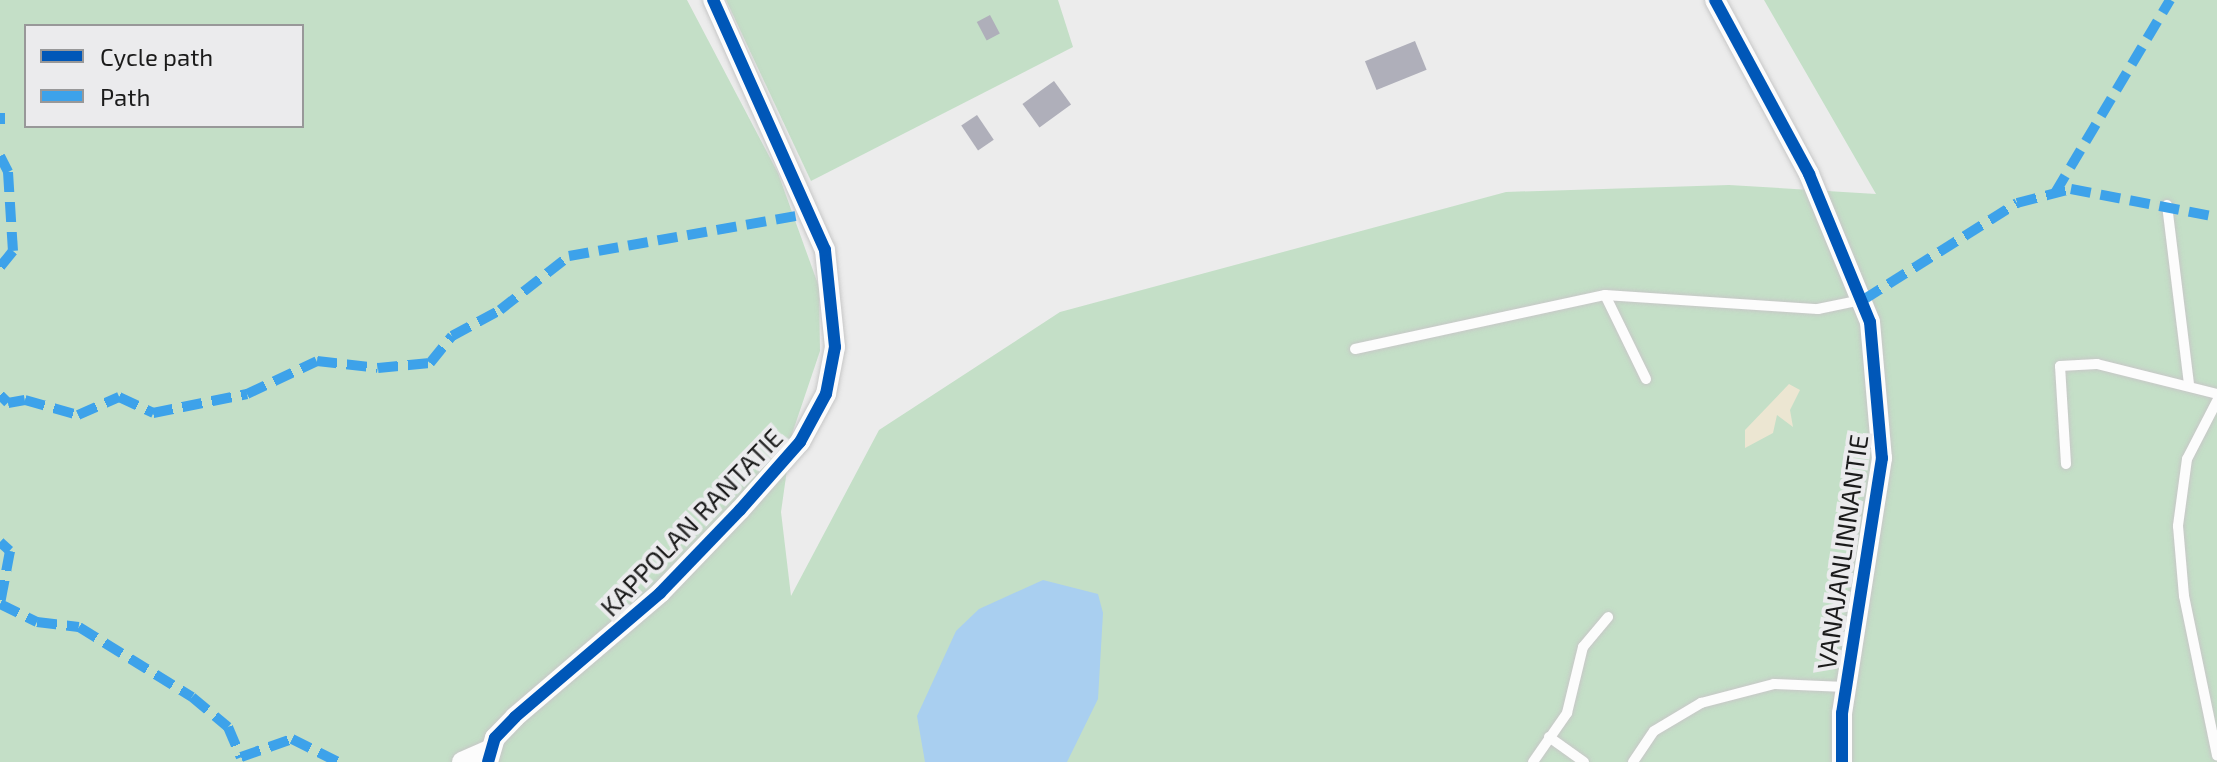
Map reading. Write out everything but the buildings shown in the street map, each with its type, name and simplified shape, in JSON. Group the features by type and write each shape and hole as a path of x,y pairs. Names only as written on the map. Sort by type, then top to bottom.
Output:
{"street":[{"name":"KAPPOLAN RANTATIE","path":"462,762 488,756 740,510 800,442 826,394 835,347 825,250 713,0"},
{"name":"VANAJANLINNANTIE","path":"1715,0 1809,174 1863,300 1880,381 1882,458 1846,687 1842,762"}],"lane":[{"path":"2167,205 2189,384"},
{"path":"1605,295 1646,379"},
{"path":"1355,349 1605,295 1793,308 1863,300"},
{"path":"2066,464 2060,366 2081,362 2189,384 2217,394"},
{"path":"2217,401 2187,459 2178,526 2184,596 2217,756"},
{"path":"1533,762 1567,713 1583,647 1608,617"},
{"path":"1633,762 1654,731 1701,703 1774,684 1846,687"},
{"path":"1549,737 1584,762"}],"green space":[{"path":"0,0 687,0 778,173 819,287 820,351 792,434 781,512 791,596 879,430 1060,312 1506,192 1729,185 1876,194 1764,0 2217,0 2217,762 0,762"},
{"path":"726,0 1058,0 1073,47 811,181"}],"sand":[{"path":"1789,384 1800,390 1790,410 1793,427 1777,415 1773,433 1745,448 1745,430"}],"water":[{"path":"1043,580 1098,594 1103,613 1098,699 1067,762 925,762 917,716 956,631 979,609"}],"marked path":[{"path":"2055,193 2170,0"},
{"path":"0,113 0,124"},
{"path":"0,156 8,172 13,251 0,267"},
{"path":"1863,300 2017,203 2071,189 2217,217"},
{"path":"0,395 8,403 25,400 78,415 119,397 153,413 247,394 317,361 378,368 430,363 452,336 500,310 569,256 812,213"},
{"path":"0,542 10,551 0,604"},
{"path":"0,604 37,622 79,627 192,697 228,727 241,757 292,739 338,762"}],"cycle path":[{"path":"488,762 495,738 515,717 660,593 740,510 800,442 826,394 835,347 825,250 713,0"},
{"path":"1715,0 1809,174 1870,322 1882,458 1842,713 1842,762"}]}
